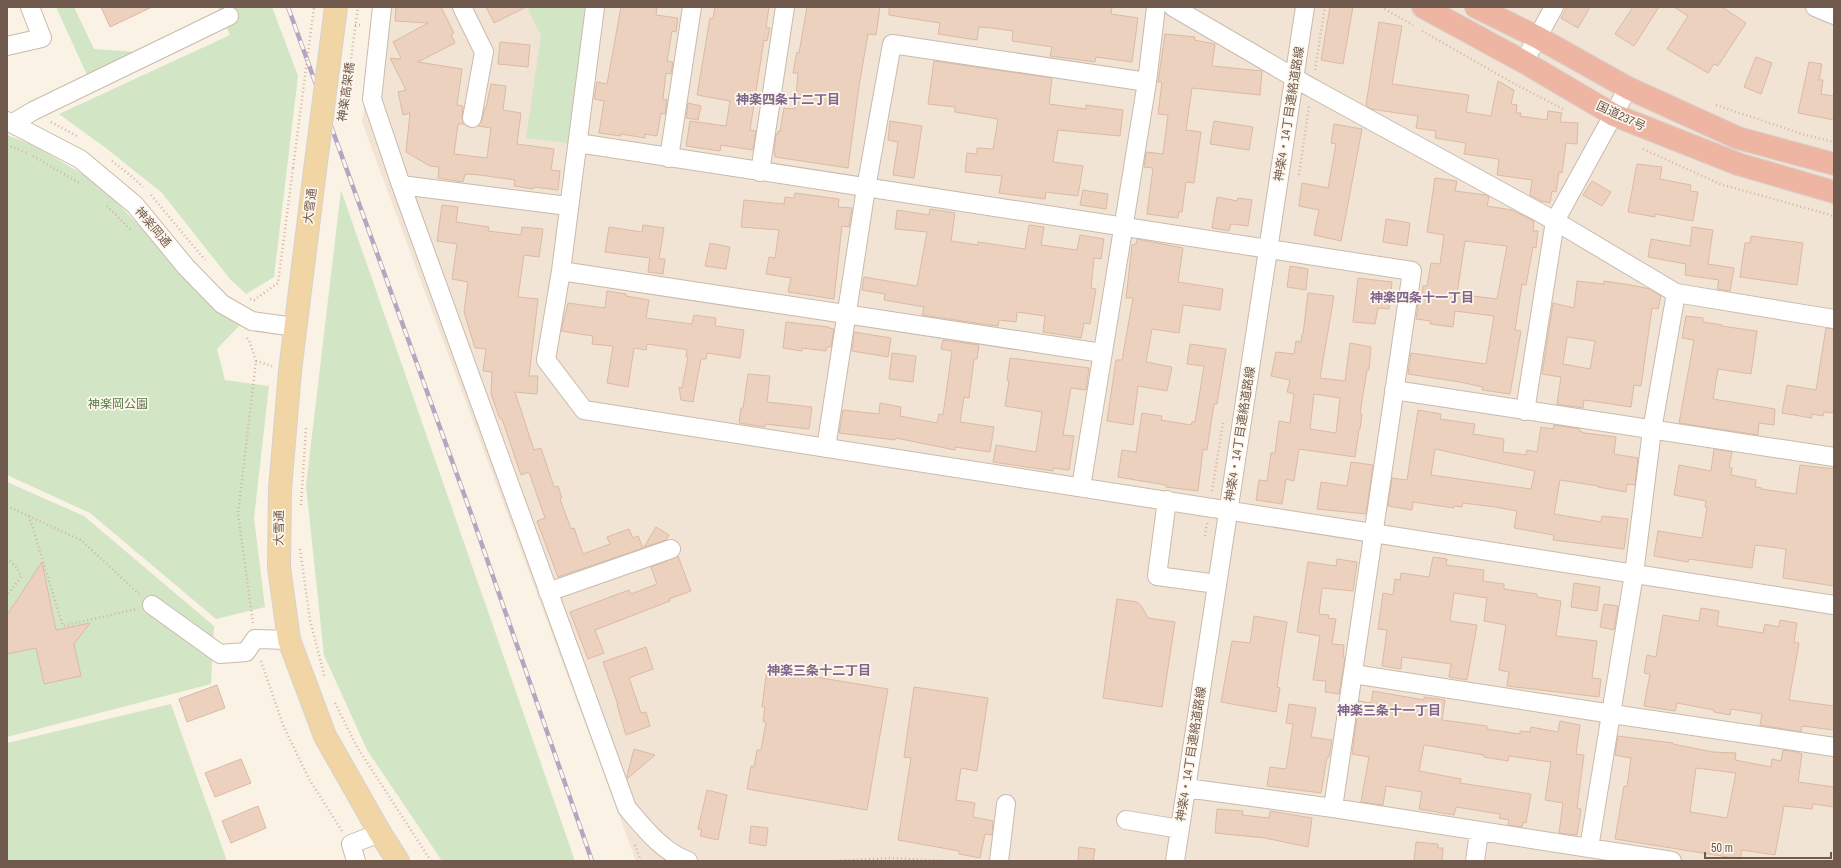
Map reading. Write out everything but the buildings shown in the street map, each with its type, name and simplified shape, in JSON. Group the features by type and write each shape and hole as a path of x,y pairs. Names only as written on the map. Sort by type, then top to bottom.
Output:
{"highway":[{"name":"国道237号","path":"1423,7 1524,62 1614,115 1738,164 1834,192"},
{"path":"1476,7 1537,37 1628,88 1738,138 1834,164"}],"main road":[{"name":"神楽高架橋","path":"315,170 336,7"},
{"name":"大雪通","path":"315,170 295,327 280,489 279,567 288,640 325,736 380,833 398,861"}],"street":[{"path":"7,46 42,38 30,7"},
{"path":"382,7 372,99 401,185 627,808 657,842 676,857 688,861"},
{"path":"462,7 484,52 472,118"},
{"path":"595,7 578,143 568,206 561,271 546,360 584,410 1834,605"},
{"path":"669,158 692,7"},
{"path":"760,172 785,7"},
{"path":"1081,487 1147,82 1156,7"},
{"path":"1174,7 1295,77 1556,221 1676,293 1834,318"},
{"name":"神楽4・14丁目連絡道路線","path":"1175,861 1305,7"},
{"path":"1524,62 1554,7"},
{"path":"1815,7 1834,15"},
{"path":"10,122 229,16"},
{"path":"826,448 866,188 892,44 1147,82"},
{"path":"1525,411 1556,221 1628,88"},
{"name":"神楽岡通","path":"10,122 80,160 135,205 186,267 222,304 252,322 295,327"},
{"path":"578,143 1122,228 1412,271 1333,808"},
{"path":"401,185 568,206"},
{"path":"561,271 847,313 1102,353"},
{"path":"1589,848 1634,574 1652,430 1676,293"},
{"path":"1394,390 1834,457"},
{"path":"1167,500 1157,576 1217,584"},
{"path":"548,592 671,549"},
{"path":"152,605 220,654 246,652 255,639 288,640"},
{"path":"1353,674 1834,747"},
{"path":"1186,788 1333,808 1672,861"},
{"path":"999,861 1006,804"},
{"path":"1126,820 1180,829"},
{"path":"1475,861 1479,832"},
{"path":"356,861 351,844 380,833"}],"path":[{"path":"248,298 254,300 278,283 314,7"},
{"name":"神楽高架橋","path":"343,116 358,7"},
{"path":"1713,104 1802,134 1834,142"},
{"path":"33,111 82,139"},
{"path":"7,145 29,153 83,185"},
{"path":"106,157 130,174 145,189"},
{"path":"150,194 208,263"},
{"path":"106,205 137,236"},
{"path":"242,336 249,340 256,361"},
{"path":"300,507 307,421"},
{"path":"7,506 81,540 152,605"},
{"path":"29,516 63,626 152,605"},
{"path":"299,546 310,620 327,684"},
{"path":"7,558 17,568 21,578 7,595"},
{"path":"332,698 357,747 431,861"},
{"path":"833,861 890,858 947,861"}],"shaded area":[{"path":"379,7 1834,7 1834,861 636,861 362,122"}],"green space":[{"path":"56,7 74,7 94,49 136,52 87,75"},
{"path":"218,7 272,7 298,76 274,277 246,294 230,279 162,193 107,149 59,114 230,35"},
{"path":"527,7 590,7 568,143 526,138 541,36"},
{"name":"神楽岡公園","path":"7,135 33,145 98,183 148,235 241,324 217,349 225,380 269,386 254,518 265,607 216,619 90,513 7,475"},
{"path":"341,190 575,861 442,861 367,750 324,655 306,486"},
{"path":"7,482 84,516 214,626 211,684 7,737"},
{"path":"171,704 227,861 7,861 7,743"}],"railway":[{"path":"288,7 473,519 592,861"}],"district":[{"name":"神楽四条十二丁目","path":"788,99"},
{"name":"神楽四条十一丁目","path":"1422,297"},
{"name":"神楽三条十二丁目","path":"819,670"},
{"name":"神楽三条十一丁目","path":"1389,710"}]}
